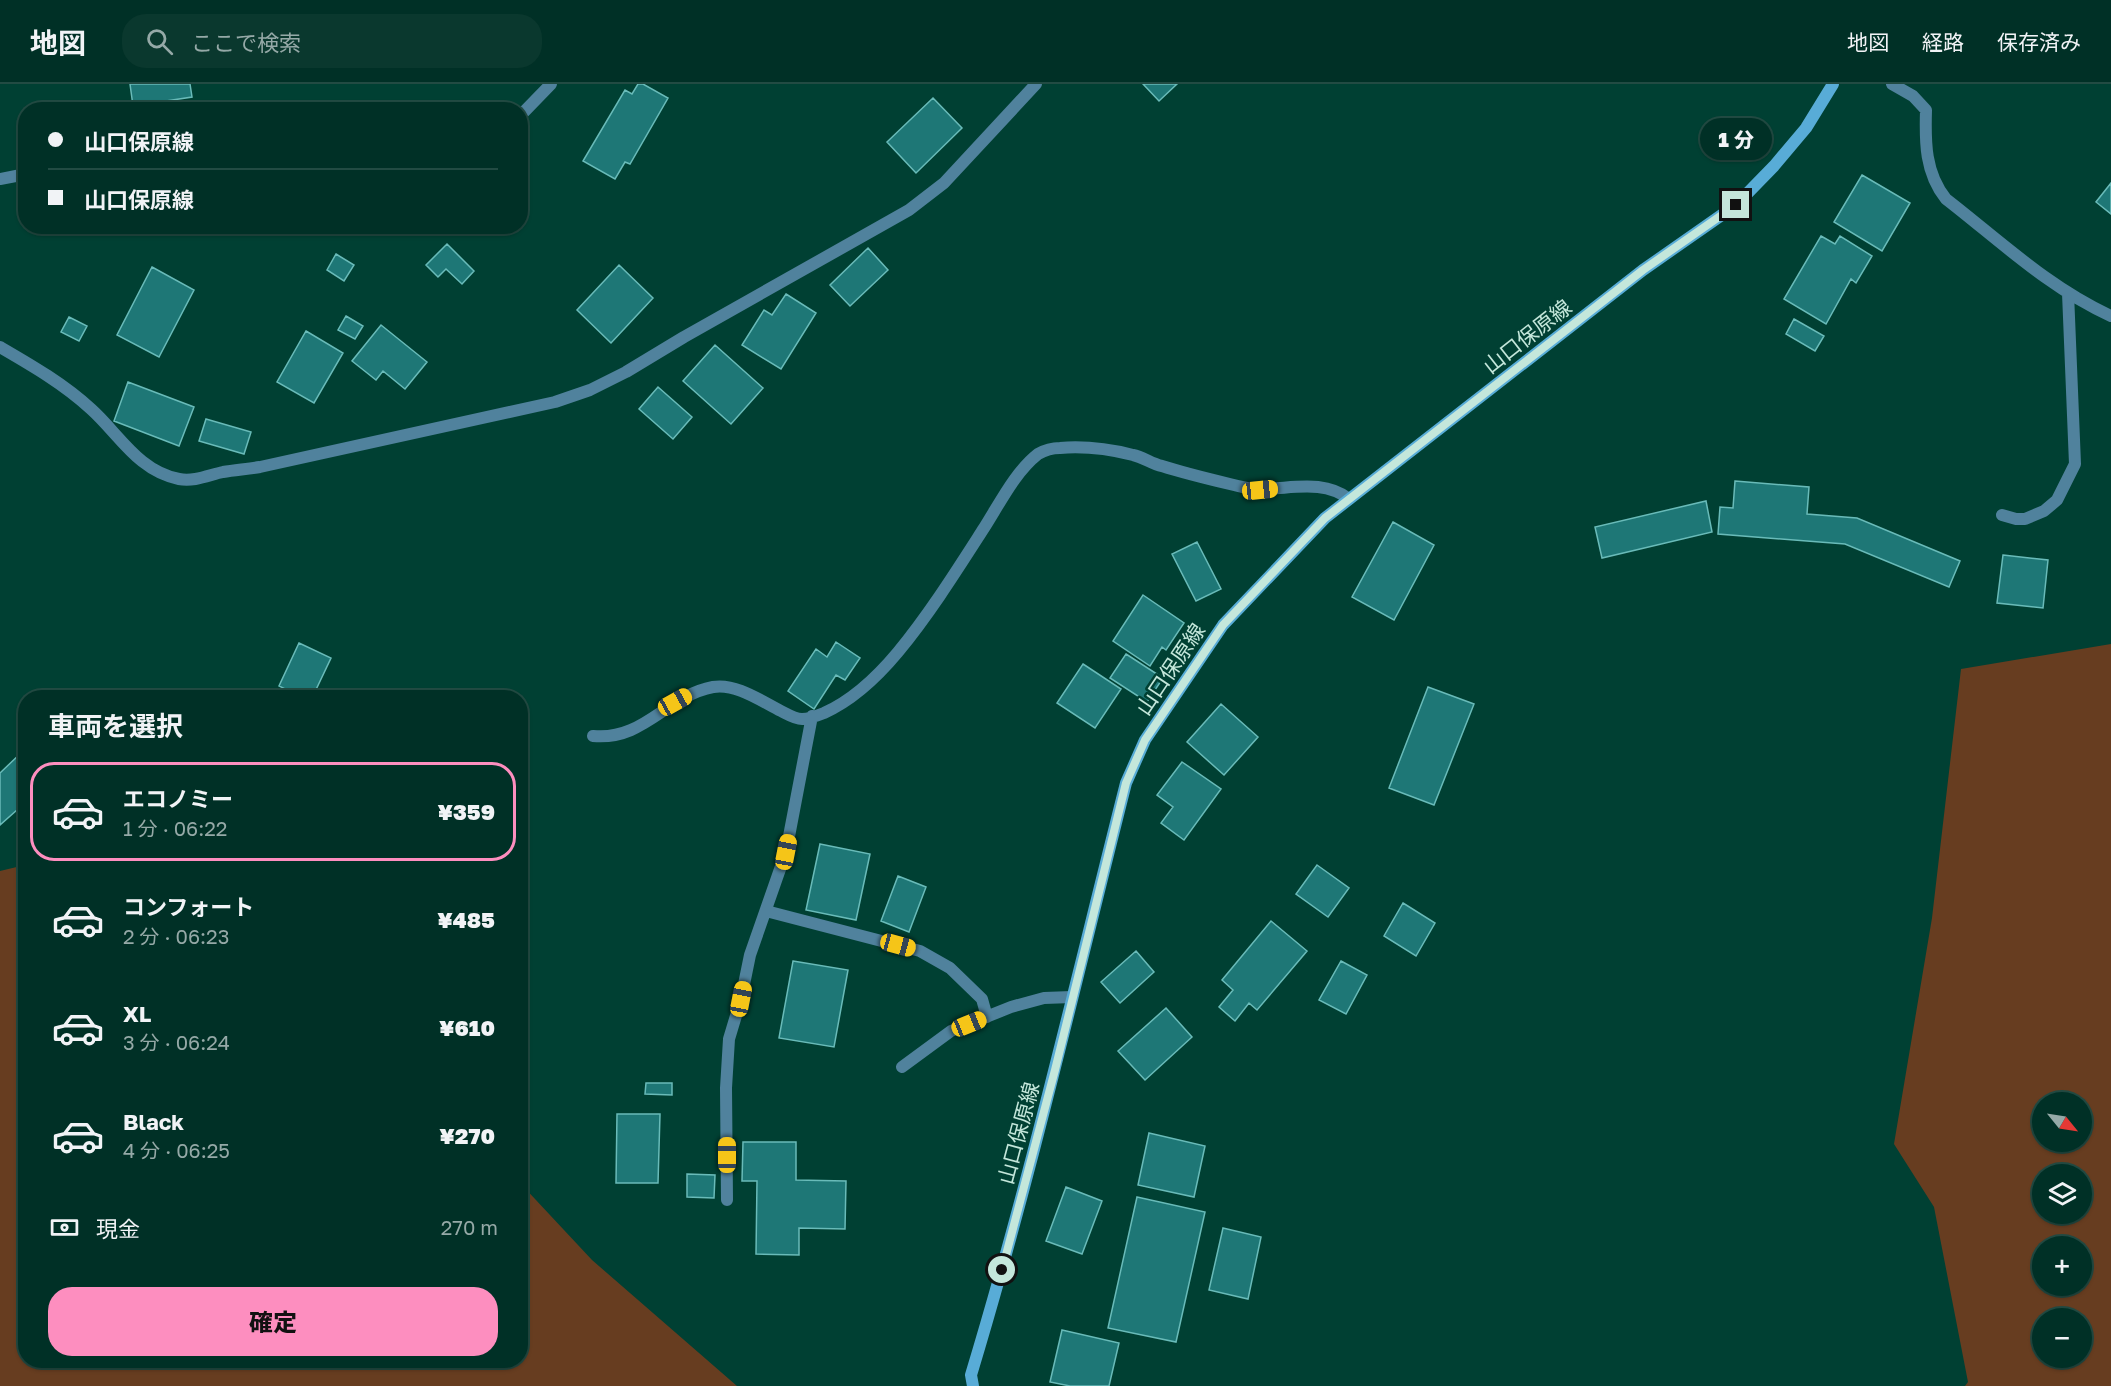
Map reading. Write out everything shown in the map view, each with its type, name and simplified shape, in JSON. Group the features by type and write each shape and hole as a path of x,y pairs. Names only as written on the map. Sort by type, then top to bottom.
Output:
{"main road":[{"name":"山口保原線","path":"973,1386 971,1375 999,1281 1126,783 1145,740 1223,625 1325,518 1643,270 1736,205 1774,166 1806,128 1833,84"}],"street":[{"path":"528,108 551,84"},
{"path":"0,347 41,372 91,409 137,458 179,479 196,479 222,472 260,467 555,402 590,390 626,372 909,210 944,183 1036,84"},
{"path":"1892,84 1913,96 1926,110 1925,150 1936,186 1946,199 2036,272 2068,293 2111,316"},
{"path":"0,179 18,176"},
{"path":"2002,515 2025,519 2044,511 2057,500 2075,464 2068,293"},
{"path":"593,736 619,735 639,728 675,702 695,691 725,686 735,688 791,716 802,719 822,714 849,699 897,654 953,576 1014,481 1038,455 1047,450 1097,448 1133,455 1159,466 1250,490 1305,486 1338,491 1349,499"},
{"path":"727,1200 726,1089 729,1039 741,999 750,955 786,852 812,716"},
{"path":"766,911 920,951 950,968 982,999 987,1017"},
{"path":"902,1067 951,1031 1044,998 1072,997"}],"shaded area":[{"path":"2111,644 2111,1386 1965,1386 1968,1382 1934,1207 1894,1144 1932,918 1961,669"},
{"path":"18,867 18,1368 528,1368 528,1191 592,1260 737,1386 0,1386 0,871"}],"building":[{"path":"130,84 190,84 192,97 159,102 132,102"},
{"path":"638,84 643,84 668,98 630,164 625,162 615,179 583,161 625,90 632,94"},
{"path":"1143,84 1177,84 1159,101"},
{"path":"933,98 962,128 916,173 887,142"},
{"path":"1862,175 1910,203 1882,251 1834,222"},
{"path":"2111,183 2111,214 2096,202"},
{"path":"1821,236 1835,244 1840,236 1872,256 1856,283 1851,279 1826,324 1784,299"},
{"path":"447,244 474,271 462,284 446,269 438,277 426,265"},
{"path":"868,248 888,270 850,306 830,285"},
{"path":"336,254 354,265 344,281 327,270"},
{"path":"619,265 653,298 611,343 577,310"},
{"path":"152,267 194,290 159,357 117,335"},
{"path":"786,294 816,313 781,369 742,345 764,310 772,315"},
{"path":"346,316 363,326 355,339 338,330"},
{"path":"69,317 87,326 79,341 61,332"},
{"path":"1794,319 1824,336 1815,351 1786,334"},
{"path":"381,325 427,362 405,389 383,371 376,380 352,361"},
{"path":"306,331 343,353 314,403 277,382"},
{"path":"715,345 763,388 731,424 683,381"},
{"path":"128,382 194,407 179,446 114,421"},
{"path":"658,387 692,417 673,439 639,409"},
{"path":"206,419 251,432 244,454 199,441"},
{"path":"1735,481 1809,487 1807,514 1857,518 1960,561 1949,587 1845,544 1718,534 1720,507 1733,508"},
{"path":"1706,501 1712,532 1602,558 1595,527"},
{"path":"1393,522 1434,545 1394,620 1352,597"},
{"path":"1197,542 1221,589 1196,601 1172,554"},
{"path":"2003,555 2048,560 2043,608 1997,603"},
{"path":"1143,595 1184,623 1166,650 1162,647 1150,666 1113,641"},
{"path":"836,642 860,658 845,680 836,675 814,709 788,691 816,649 827,657"},
{"path":"299,643 331,658 316,690 287,690 279,686"},
{"path":"1126,654 1163,678 1147,702 1110,678"},
{"path":"1083,664 1121,689 1095,728 1057,703"},
{"path":"1428,687 1474,704 1434,805 1389,788"},
{"path":"1221,704 1258,737 1224,775 1187,742"},
{"path":"18,756 18,809 0,825 0,773"},
{"path":"1182,762 1221,789 1184,840 1161,823 1173,807 1157,795"},
{"path":"820,844 870,854 856,920 806,910"},
{"path":"1317,865 1349,888 1328,917 1296,894"},
{"path":"898,876 926,887 909,932 881,921"},
{"path":"1403,903 1435,923 1416,956 1384,936"},
{"path":"1271,921 1307,951 1257,1010 1249,1003 1235,1021 1219,1007 1233,990 1222,980"},
{"path":"1136,951 1154,972 1120,1003 1101,982"},
{"path":"793,961 848,970 834,1047 779,1038"},
{"path":"1341,961 1367,975 1346,1014 1319,1000"},
{"path":"1166,1008 1192,1037 1145,1080 1118,1051"},
{"path":"646,1083 672,1083 672,1095 645,1094"},
{"path":"617,1114 660,1114 658,1183 616,1183"},
{"path":"1149,1133 1205,1146 1194,1197 1138,1185"},
{"path":"743,1142 796,1142 796,1180 846,1181 845,1229 799,1228 799,1255 756,1254 757,1181 742,1181"},
{"path":"687,1174 715,1175 714,1198 687,1197"},
{"path":"1066,1187 1102,1201 1082,1254 1046,1241"},
{"path":"1137,1197 1205,1212 1176,1342 1108,1328"},
{"path":"1223,1228 1261,1237 1248,1299 1209,1290"},
{"path":"1062,1330 1119,1343 1109,1386 1070,1386 1050,1382"}],"route":[{"path":"1002,1270 1055,1070 1126,783 1145,740 1223,625 1325,518 1643,270 1736,205"}]}
